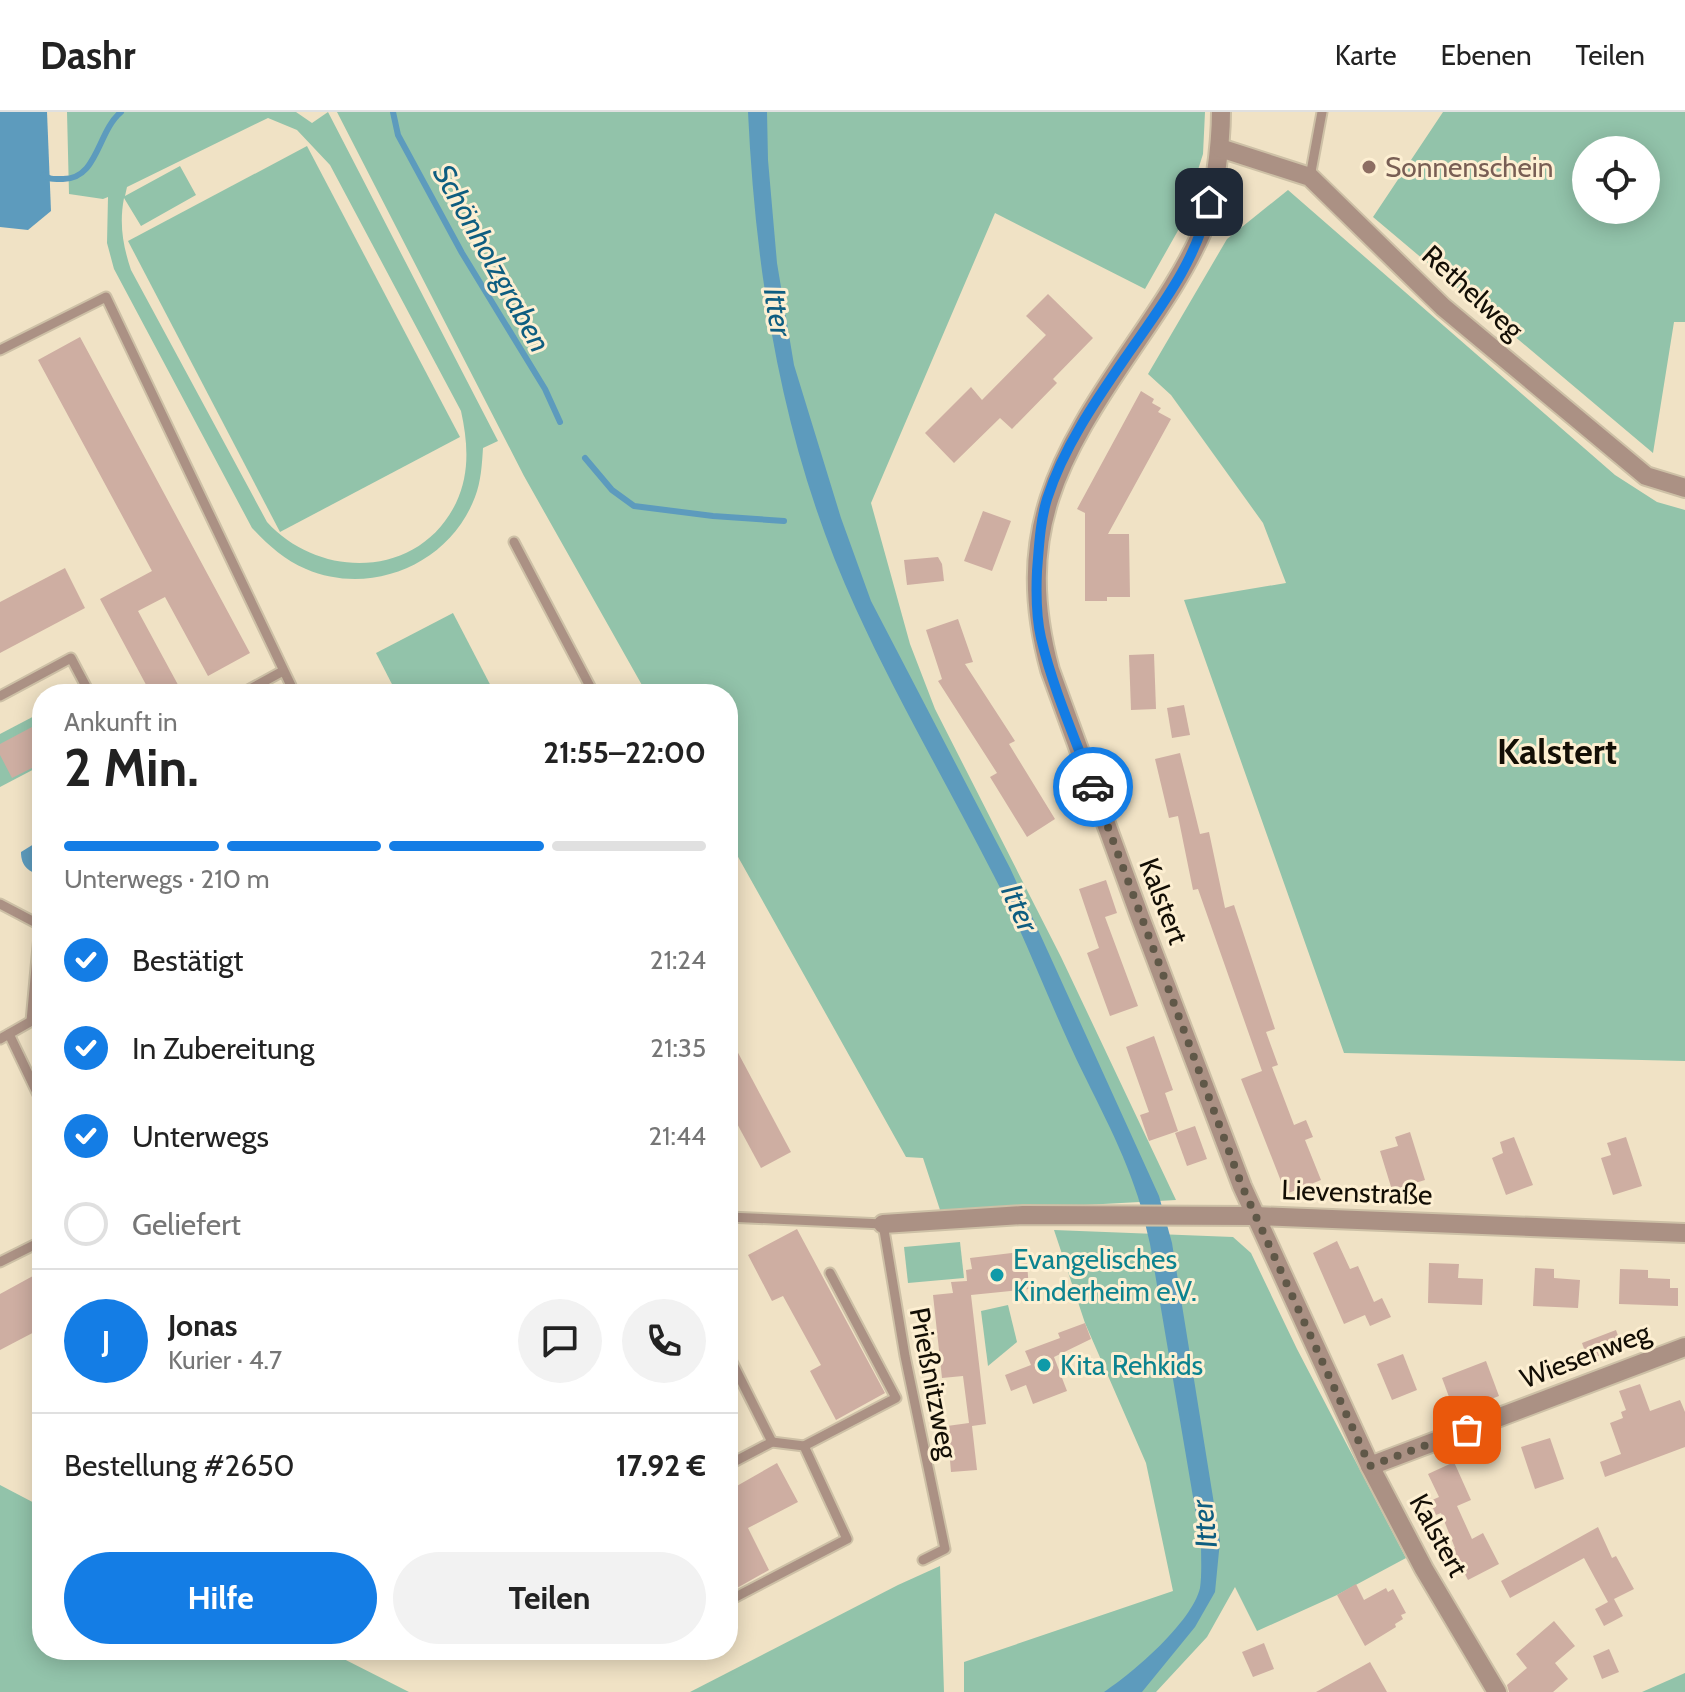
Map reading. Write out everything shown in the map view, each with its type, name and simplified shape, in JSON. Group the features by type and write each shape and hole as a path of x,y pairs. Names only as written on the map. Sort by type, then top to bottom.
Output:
{"street":[{"name":"Kalstert","path":"1221,112 1220,148 1204,229 1172,290 1108,383 1064,456 1047,500 1036,590 1040,634 1050,670 1140,917 1242,1186 1370,1466 1424,1569 1497,1692"},
{"name":"Rethelweg","path":"1220,148 1310,177 1443,307 1646,476 1685,488"},
{"name":"Lievenstraße","path":"883,1224 1023,1215 1256,1216 1685,1233"},
{"name":"Wiesenweg","path":"1370,1466 1685,1347"}],"lane":[{"path":"1310,177 1322,112"},
{"path":"0,350 106,297 290,684"},
{"path":"514,542 589,684"},
{"path":"0,696 71,658 85,684"},
{"path":"259,684 283,671"},
{"path":"0,904 32,921"},
{"path":"32,1012 31,1021 4,1037 32,1086"},
{"path":"738,1217 883,1224"},
{"name":"Prießnitzweg","path":"883,1224 908,1375 945,1549 923,1560"},
{"path":"0,1262 32,1246"},
{"path":"738,1460 772,1442 804,1446 896,1398 830,1273"},
{"path":"738,1374 772,1442"},
{"path":"908,1375 920,1374"},
{"path":"738,1596 847,1539 804,1446"}],"green space":[{"path":"67,112 296,112 312,123 328,112 498,441 483,448 475,497 463,520 447,540 428,557 406,569 356,579 331,577 306,569 270,546 252,528 114,269 107,243 108,197 69,194","holes":["268,118 297,130 330,165 461,411 466,458 464,480 456,503 439,528 418,546 394,558 368,563 340,562 314,554 289,541 267,522 131,270 126,252 122,226 124,198 141,226 196,195 180,166 125,196 127,187"]},
{"path":"337,112 1205,112 1203,154 1180,227 1145,289 995,213 871,503 910,644 935,709 1061,957 1176,1200 941,1213 923,1158 906,1157 738,857 738,684 641,684 524,476"},
{"path":"1443,112 1685,112 1685,322 1674,322 1653,453 1373,217"},
{"path":"307,146 460,437 280,532 128,241"},
{"path":"1288,190 1615,475 1657,502 1685,510 1685,1061 1344,1053 1184,600 1286,583 1263,523 1171,395 1148,374 1227,239"},
{"path":"453,613 490,684 392,684 376,653"},
{"path":"32,717 32,770 0,787 0,734"},
{"path":"1054,1230 1233,1237 1251,1253 1297,1349 1406,1558 1337,1595 1257,1631 1235,1587 1207,1637 1156,1692 964,1692 964,1662 1173,1591 1146,1463 1085,1323"},
{"path":"960,1242 964,1278 908,1283 904,1247"},
{"path":"1008,1305 1017,1342 988,1366 981,1311"},
{"path":"0,1485 32,1502 32,1660 346,1660 409,1692 0,1692"},
{"path":"940,1566 944,1692 690,1692 898,1585"},
{"path":"1685,1673 1685,1692 1642,1692"}],"water":[{"path":"0,112 47,112 51,211 28,230 0,227"},
{"name":"Itter","path":"748,112 767,112 777,263 794,365 841,518 871,601 1010,868 1159,1196 1172,1243 1220,1541 1215,1592 1195,1627 1142,1692 1104,1692 1145,1660 1186,1616 1200,1588 1201,1566 1201,1544 1143,1214 1123,1157 1013,915 888,676 831,550 792,428 778,366 758,240"},
{"path":"32,845 32,872 22,861 21,852"}],"building":[{"path":"1048,294 1093,338 1053,379 1057,383 1012,429 1000,418 954,463 925,433 971,387 982,400 1046,335 1026,316"},
{"path":"80,337 250,653 208,676 165,597 138,611 178,684 146,684 100,599 152,571 38,360"},
{"path":"1141,391 1154,399 1152,403 1161,408 1158,412 1171,419 1108,534 1129,534 1130,597 1085,601 1085,513 1077,509"},
{"path":"983,511 1011,521 992,571 964,561"},
{"path":"938,557 944,581 907,585 904,560"},
{"path":"65,568 85,608 0,653 0,602"},
{"path":"958,619 973,662 965,664 1015,741 1009,744 1055,819 1027,837 990,777 997,773 938,681 942,679 926,630"},
{"path":"1154,654 1156,709 1131,710 1129,655"},
{"path":"1184,705 1190,735 1172,738 1167,708"},
{"path":"32,727 32,768 12,778 0,755 0,744"},
{"path":"1180,753 1200,834 1209,832 1225,908 1234,905 1275,1029 1266,1032 1278,1065 1272,1067 1294,1125 1306,1120 1313,1137 1305,1140 1321,1180 1286,1194 1241,1079 1262,1071 1198,889 1193,890 1178,816 1169,818 1155,759"},
{"path":"1106,880 1117,913 1105,917 1138,1006 1110,1016 1087,953 1099,948 1079,889"},
{"path":"1154,1036 1173,1090 1165,1093 1178,1131 1149,1141 1140,1115 1149,1112 1126,1047"},
{"path":"738,1053 791,1152 761,1168 738,1125"},
{"path":"1195,1126 1207,1159 1187,1166 1175,1133"},
{"path":"1410,1132 1425,1180 1392,1190 1380,1151 1398,1146 1395,1137"},
{"path":"1514,1137 1533,1185 1506,1195 1492,1158 1503,1153 1500,1142"},
{"path":"1626,1137 1642,1186 1613,1195 1601,1158 1611,1155 1607,1143"},
{"path":"797,1229 885,1393 836,1420 810,1371 821,1365 783,1296 772,1301 748,1255"},
{"path":"1337,1241 1350,1269 1358,1266 1374,1302 1382,1298 1391,1317 1370,1326 1365,1315 1344,1324 1313,1253"},
{"path":"1020,1252 1021,1264 1027,1263 1029,1289 971,1295 986,1424 972,1426 977,1470 951,1472 947,1426 969,1423 963,1376 942,1378 933,1295 953,1293 951,1282 967,1281 966,1270 972,1269 970,1258"},
{"path":"1429,1263 1459,1264 1458,1278 1483,1279 1482,1305 1428,1303"},
{"path":"1535,1268 1554,1269 1554,1278 1580,1280 1578,1308 1533,1306"},
{"path":"1620,1269 1648,1270 1648,1278 1670,1279 1670,1288 1678,1288 1678,1306 1619,1304"},
{"path":"32,1276 32,1333 0,1350 0,1294"},
{"path":"1085,1323 1091,1339 1054,1357 1067,1391 1033,1404 1026,1385 1011,1391 1005,1375 1031,1365 1025,1351 1060,1338 1058,1333"},
{"path":"1616,1330 1622,1347 1588,1360 1582,1343"},
{"path":"1403,1354 1417,1390 1392,1400 1377,1364"},
{"path":"1486,1361 1499,1396 1455,1413 1442,1378"},
{"path":"1640,1384 1650,1411 1680,1400 1685,1412 1685,1447 1605,1477 1600,1462 1621,1454 1610,1423 1623,1418 1621,1412 1626,1410 1619,1391"},
{"path":"1550,1438 1564,1479 1535,1489 1521,1447"},
{"path":"1454,1462 1471,1500 1457,1506 1472,1539 1483,1533 1499,1564 1468,1580 1452,1549 1455,1548 1441,1513 1436,1515 1430,1501 1439,1497 1428,1474"},
{"path":"777,1463 798,1502 748,1528 769,1570 738,1587 738,1485"},
{"path":"1598,1527 1612,1558 1616,1556 1634,1589 1614,1599 1623,1616 1604,1626 1595,1609 1608,1602 1584,1558 1510,1598 1501,1581"},
{"path":"1356,1584 1364,1600 1386,1588 1388,1592 1393,1589 1406,1613 1401,1615 1403,1619 1395,1624 1396,1627 1365,1646 1337,1595"},
{"path":"1554,1621 1575,1646 1555,1663 1568,1679 1553,1692 1509,1692 1507,1685 1527,1668 1516,1654"},
{"path":"1264,1643 1274,1669 1253,1677 1242,1652"},
{"path":"1609,1649 1619,1672 1602,1679 1593,1656"},
{"path":"1370,1662 1387,1692 1316,1692"}],"waterway":[{"name":"Schönholzgraben","path":"44,175 62,179 83,172 121,112"},
{"name":"Schönholzgraben","path":"393,112 398,135 462,253 545,389 560,422"},
{"name":"Schönholzgraben","path":"585,458 612,490 634,506 784,521"}],"way so far":[{"path":"1093,787 1242,1186 1370,1466 1467,1430"}],"place":[{"name":"Sonnenschein","path":"1369,167"},
{"name":"Evangelisches Kinderheim e.V.","path":"997,1275"},
{"name":"Kita Rehkids","path":"1044,1365"}],"district":[{"name":"Kalstert","path":"1557,751"}],"route":[{"path":"1093,787 1040,634 1036,590 1047,500 1064,456 1108,383 1172,290 1204,229 1209,202"}]}
